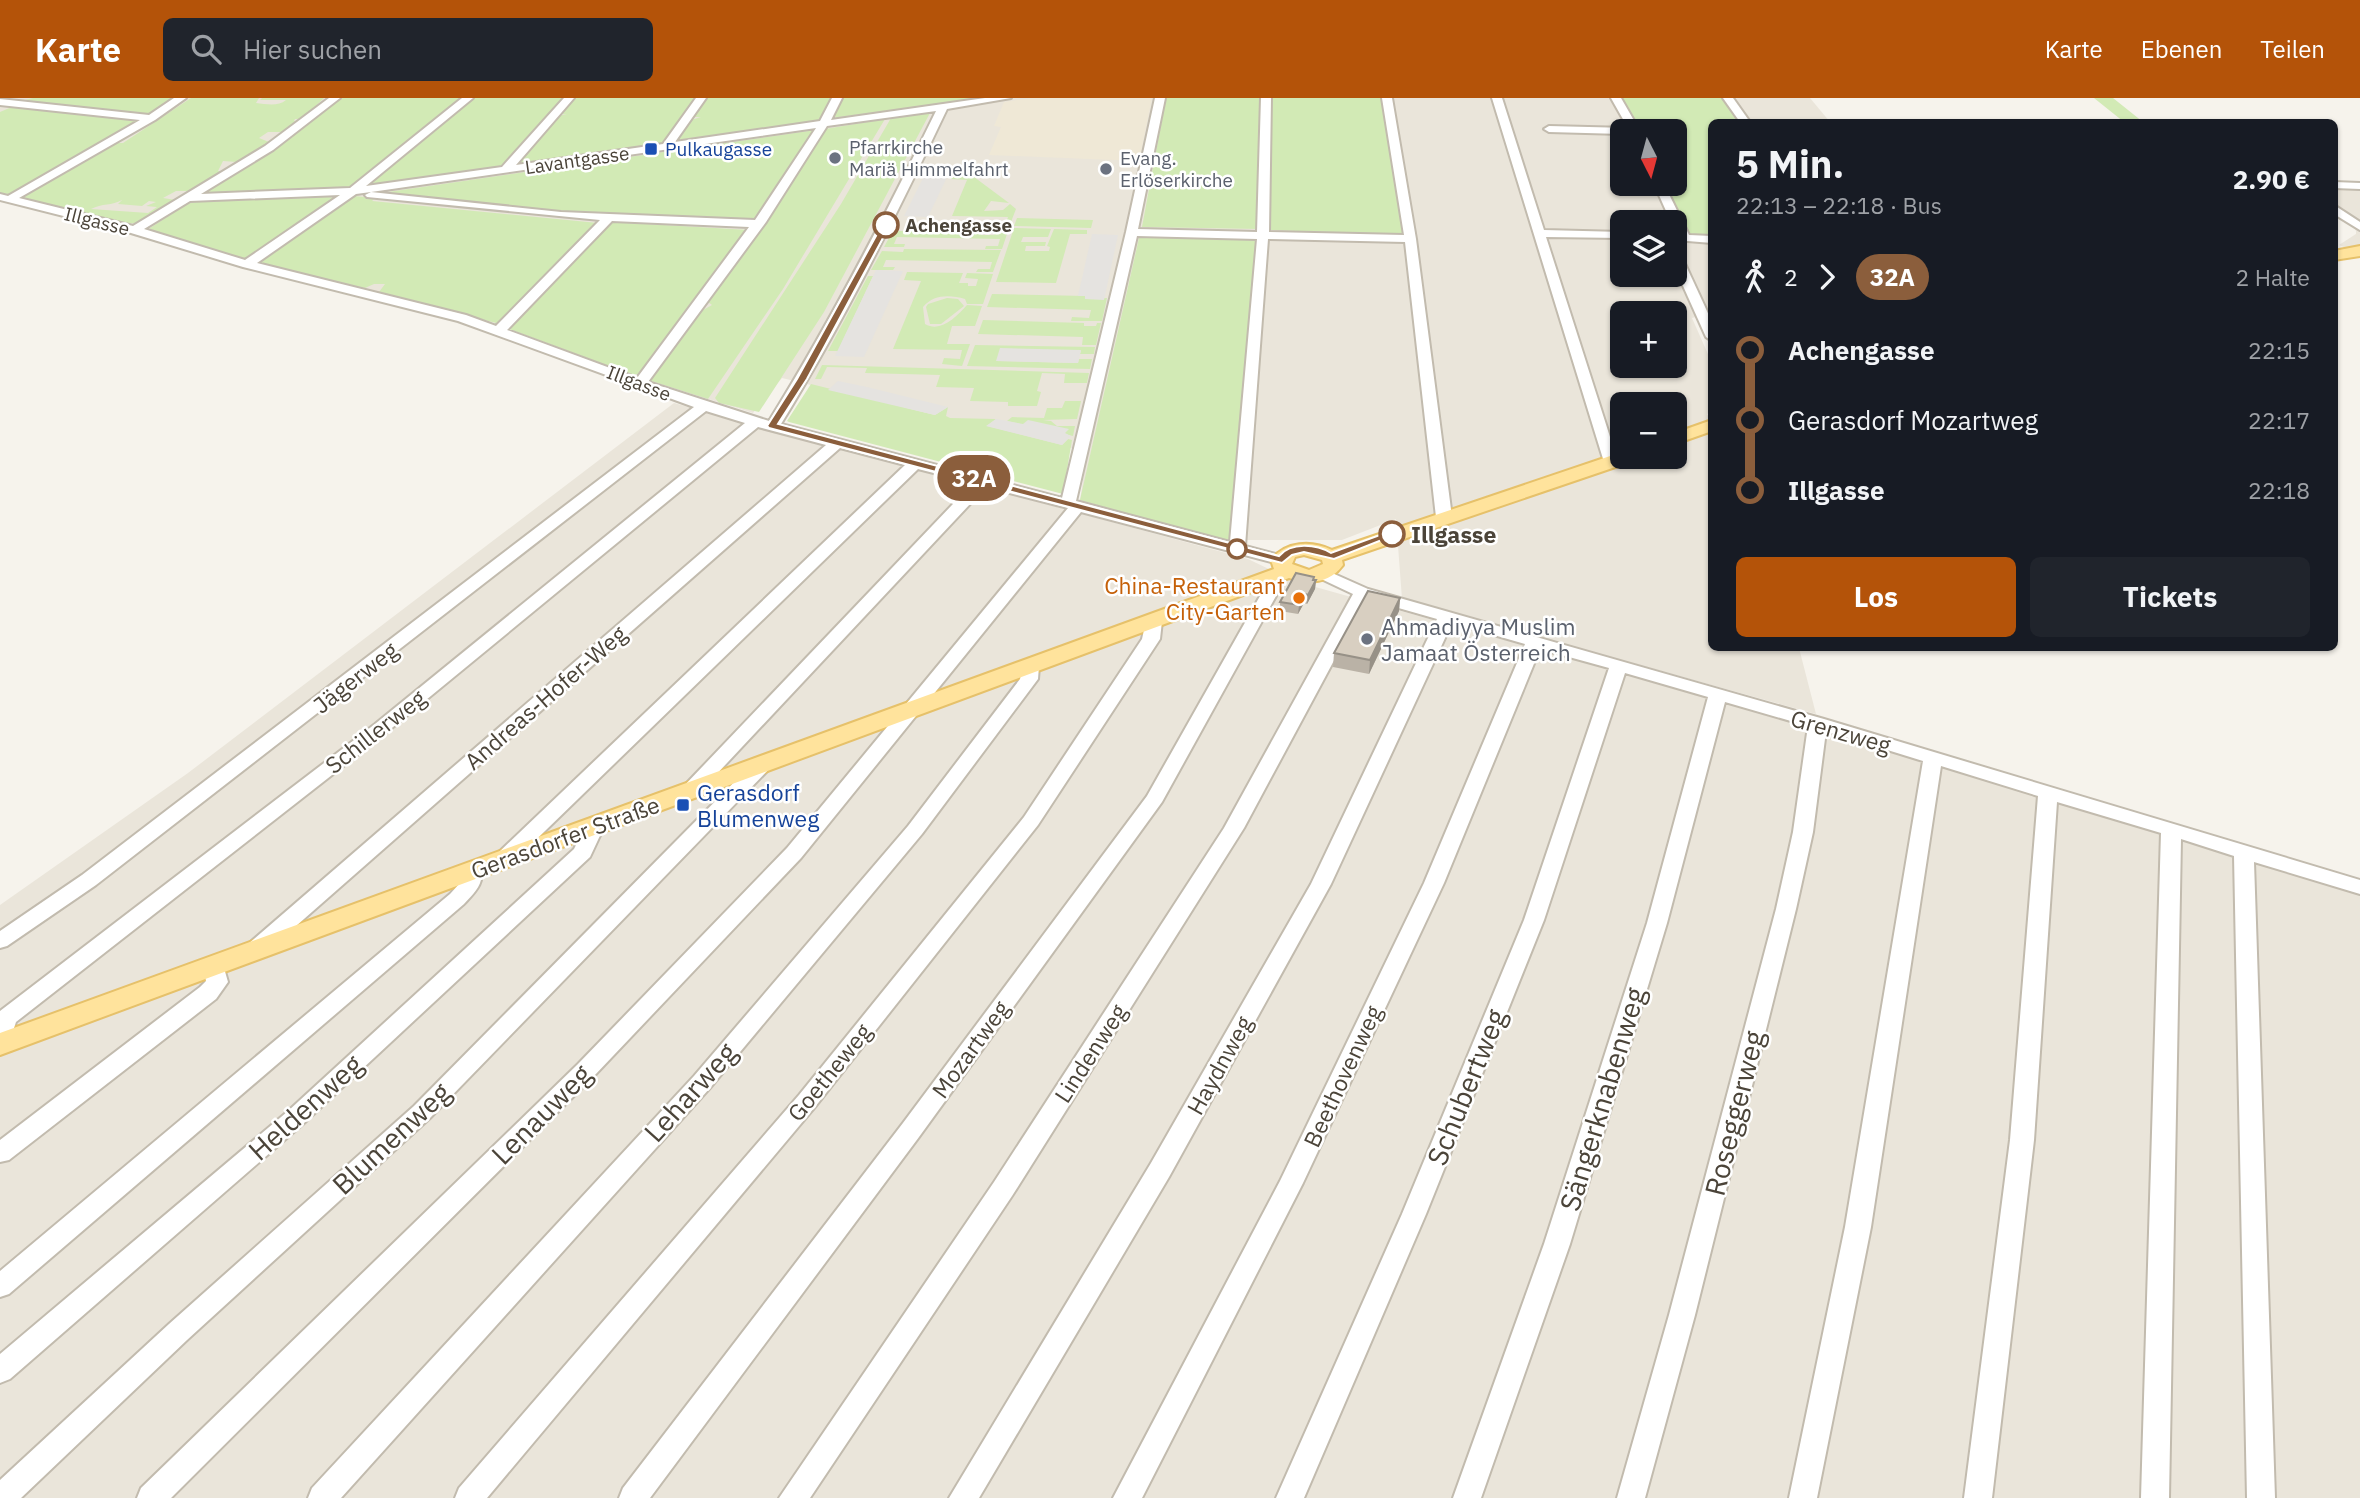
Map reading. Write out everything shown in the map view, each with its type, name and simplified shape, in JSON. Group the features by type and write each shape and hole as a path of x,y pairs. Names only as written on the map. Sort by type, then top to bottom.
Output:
{"main road":[{"path":"2338,255 2360,251"},
{"path":"1687,434 1708,427"},
{"name":"Gerasdorfer Straße","path":"0,1042 253,952 1154,621 1265,579 1285,565 1305,576 1444,517 1610,463"}],"street":[{"path":"5,198 151,118 181,98"},
{"path":"135,230 283,138 335,98"},
{"path":"247,264 353,191 468,98"},
{"path":"505,170 569,98"},
{"path":"666,147 701,98"},
{"path":"640,383 758,224 824,124 837,98"},
{"name":"Lavantgasse","path":"188,198 353,191 1001,98"},
{"path":"1072,505 1160,98"},
{"path":"1237,549 1263,235 1266,98"},
{"path":"1387,98 1410,239 1444,517"},
{"path":"1497,98 1610,434"},
{"path":"1616,98 1627,119"},
{"path":"1728,98 1743,119"},
{"path":"0,102 17,100 151,118"},
{"path":"0,110 17,100"},
{"name":"Schillerweg","path":"0,1042 6,1018 381,728 764,424 802,379 891,215 943,107"},
{"path":"1549,129 1610,130"},
{"path":"2338,186 2360,186"},
{"path":"353,191 388,198 479,208 608,218 758,224"},
{"name":"Illgasse","path":"5,198 135,230 247,264 434,310 500,330 704,406 764,424 1237,549 1262,553 1285,565"},
{"path":"2338,211 2360,227"},
{"path":"500,330 608,218"},
{"path":"1132,232 1410,239"},
{"path":"1541,233 1610,235"},
{"path":"1687,238 1708,240"},
{"path":"1687,282 1708,328"},
{"name":"Jägerweg","path":"0,941 122,855 704,406"},
{"name":"Andreas-Hofer-Weg","path":"253,952 838,443"},
{"path":"504,859 916,463"},
{"path":"690,791 983,481"},
{"name":"Lenauweg","path":"151,1498 596,1060 794,853 1072,505"},
{"name":"Grenzweg","path":"1326,565 1362,592 1818,723 2360,887"},
{"name":"Mozartweg","path":"634,1498 911,1130 1155,798 1268,596 1265,579"},
{"name":"Lindenweg","path":"793,1498 1003,1189 1226,839 1362,592"},
{"name":"Haydnweg","path":"962,1498 1160,1170 1321,884 1446,617"},
{"name":"Goetheweg","path":"469,1498 807,1101 1031,821 1151,639 1154,621"},
{"name":"Beethovenweg","path":"1127,1498 1297,1171 1434,883 1534,643"},
{"name":"Leharweg","path":"322,1498 702,1082 915,830 1029,679 1030,666"},
{"name":"Schubertweg","path":"1290,1498 1414,1214 1534,920 1619,667"},
{"name":"Sängerknabenweg","path":"1467,1498 1557,1244 1653,936 1718,695"},
{"name":"Roseggerweg","path":"1631,1498 1682,1315 1786,909 1803,832 1818,723"},
{"path":"1803,1498 1857,1227 1933,758"},
{"name":"Blumenweg","path":"1,1498 178,1332 422,1112 765,762"},
{"path":"1978,1498 2022,1140 2048,794"},
{"name":"Heldenweg","path":"0,1371 305,1109 583,852 594,827"},
{"path":"2155,1498 2171,831"},
{"path":"2244,853 2261,1498"},
{"path":"0,1286 457,899 470,885 472,871"},
{"path":"0,1153 208,993 217,982 214,966"}],"shaded area":[{"path":"0,98 1617,98 1628,119 1610,119 1610,196 1669,196 1677,210 1610,210 1610,287 1687,287 1687,229 1689,233 1708,236 1708,314 1692,318 1708,354 1708,651 1800,651 1816,714 1402,599 1396,519 1342,540 1229,540 1080,501 1087,452 782,378 753,413 648,380 496,323 244,259 80,212 103,196 0,192"},
{"path":"1032,98 1152,98 1139,161 989,155 1001,127 994,126 1004,102"},
{"path":"1723,98 1810,98 1828,119 1737,119"},
{"path":"950,171 928,217 904,216 926,172"},
{"path":"2338,182 2360,183 2360,254 2339,245 2356,234 2353,225 2338,213"},
{"path":"1092,234 1118,235 1104,300 1078,296"},
{"path":"876,270 903,271 864,357 835,356"},
{"path":"1000,348 1081,350 1078,363 996,361"},
{"path":"838,381 948,407 935,415 828,390"},
{"path":"674,403 1248,559 1294,581 1698,694 2360,894 2360,1498 0,1498 0,905 188,773"},
{"path":"996,419 1023,424 1028,420 1069,429 1065,433 1071,436 1062,445 986,426"}],"green space":[{"path":"33,98 177,98 151,114 141,116 17,102"},
{"path":"191,98 259,98 256,103 279,104 286,100 260,100 324,98 302,119 295,119 294,121 299,121 283,132 268,132 259,138 269,142 237,162 223,161 218,171 224,171 190,191 176,191 163,198 176,200 141,222 127,224 17,199 116,143 123,143","holes":["122,200 118,204 142,206 149,201 156,202 146,206 157,207 148,213 91,209"]},
{"path":"341,98 465,98 352,188 206,194 287,140"},
{"path":"470,98 565,98 501,169 366,185"},
{"path":"572,98 698,98 667,141 662,143 514,164 556,116 567,114 559,114"},
{"path":"706,98 833,98 818,121 676,140 691,120 701,117 693,117"},
{"path":"842,98 980,98 832,118"},
{"path":"1166,98 1263,98 1259,229 1142,227"},
{"path":"1270,98 1383,98 1405,235 1268,230"},
{"path":"1617,98 1723,98 1737,119 1708,119 1708,237 1690,234 1687,228 1687,210 1677,210 1669,196 1687,196 1687,119 1628,119"},
{"path":"2094,98 2113,98 2139,119 2120,119"},
{"path":"14,106 142,120 15,195 0,193 0,112"},
{"path":"930,113 824,312 759,412 719,403 715,398 841,204 891,118"},
{"path":"885,119 783,289 708,399 648,380 703,310 712,305 708,302 825,129"},
{"path":"815,130 756,219 751,220 559,211 381,193"},
{"path":"956,171 966,171 1009,203 991,201 984,211 1003,210 1010,204 1016,209 1009,227 989,226 990,223 1006,223 1008,217 952,216 967,180 951,179"},
{"path":"341,193 339,197 327,197 339,198 251,258 244,259 151,231 150,228 187,204 195,202 306,198 309,194"},
{"path":"354,196 375,198 372,201 598,223 502,322 496,323 379,292 385,284 374,284 365,288 259,263 258,260"},
{"path":"1017,218 1093,220 1091,228 1014,226"},
{"path":"612,222 749,230 641,373 633,375 509,329 605,224"},
{"path":"908,226 985,228 981,235 994,235 996,232 986,232 987,228 1009,228 1002,249 985,249 986,246 998,246 1000,239 897,237 894,244 905,244 904,247 884,247 895,227 896,231 906,231"},
{"path":"1014,228 1051,229 1048,237 1023,237 1021,242 1046,242 1045,246 1026,246 1025,251 1049,251 1050,247 1047,246 1054,229 1087,230 1087,234 1070,234 1056,283 996,282"},
{"path":"1139,238 1258,240 1234,538 1224,541 1080,500"},
{"path":"904,249 1001,250 993,272 976,272 978,269 990,269 992,262 886,260 883,267 895,267 893,270 871,270 882,251 903,252"},
{"path":"907,272 963,273 959,283 968,283 968,286 976,286 978,279 965,278 967,273 993,274 983,304 967,304 965,299 948,296 932,300 923,307 925,324 937,327 948,322 967,305 982,306 975,326 952,326 947,344 970,344 962,366 942,364 944,358 960,359 962,350 893,349 921,281 904,280"},
{"path":"868,276 873,276 838,351 828,351"},
{"path":"992,294 1107,298 1102,321 1071,321 1072,317 1089,318 1091,310 987,307"},
{"path":"947,298 958,299 964,306 941,324 930,324 926,307"},
{"path":"983,320 1084,323 1084,326 1101,323 1096,345 1082,345 1083,337 978,334"},
{"path":"975,345 1095,347 1094,354 1080,354 1081,351 997,361 1078,363 1079,359 1092,359 1090,369 967,366"},
{"path":"822,365 1089,373 1087,383 1064,383 1065,374 1042,373 1037,391 1041,392 1037,406 1008,406 1008,402 970,401 974,388 936,387 940,375 865,373 867,368 827,367 821,379 815,379"},
{"path":"811,384 935,415 948,407 946,416 950,418 996,419 987,426 1062,445 1068,439 1072,440 1063,494 787,421"},
{"path":"1065,401 1081,401 1077,419 1043,420 1051,421 1057,426 1075,426 1073,436 1007,421 1012,417 1044,418 1047,408 1062,408"}],"building":[{"name":"China-Restaurant City-Garten","path":"1296,573 1314,577 1313,580 1316,580 1299,605 1280,602"},
{"name":"Ahmadiyya Muslim Jamaat Österreich","path":"1368,591 1400,598 1370,660 1334,653"}],"bus line":[{"name":"32A","path":"886,225 802,379 772,426 1282,560 1284,555 1304,549 1319,551 1330,557 1392,534"}],"place":[{"name":"Pulkaugasse","path":"651,149"},
{"name":"Pfarrkirche Mariä Himmelfahrt","path":"835,158"},
{"name":"Evang. Erlöserkirche","path":"1106,169"},
{"name":"Achengasse","path":"886,225"},
{"name":"Illgasse","path":"1392,534"},
{"name":"China-Restaurant City-Garten","path":"1299,598"},
{"name":"Ahmadiyya Muslim Jamaat Österreich","path":"1367,639"},
{"name":"Gerasdorf Blumenweg","path":"683,805"}]}
